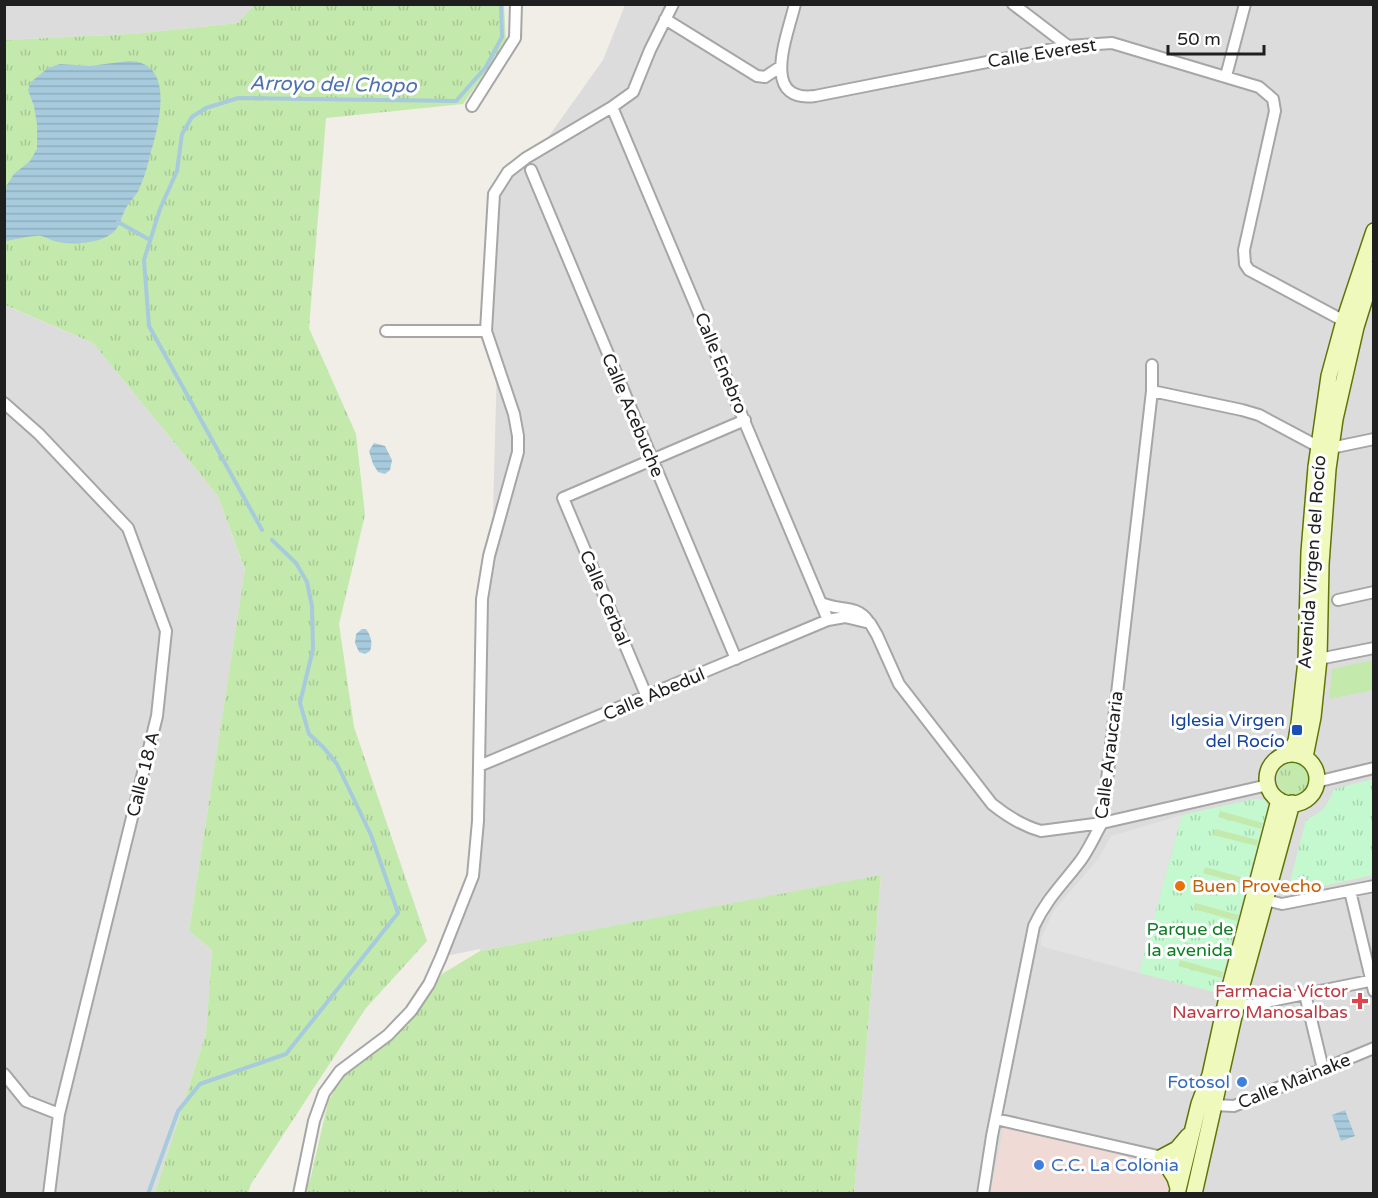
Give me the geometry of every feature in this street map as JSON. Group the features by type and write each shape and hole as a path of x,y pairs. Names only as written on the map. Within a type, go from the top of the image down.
{"street":[{"path":"472,106 515,38 516,4"},
{"path":"299,1194 314,1121 324,1093 340,1071 388,1035 411,1011 429,984 473,876 479,766 482,599 489,556 518,452 514,414 486,331 494,194 508,172 526,158 633,92 650,50 673,4"},
{"path":"665,19 757,76 765,77 780,67 795,4"},
{"path":"1013,4 1068,46"},
{"path":"1226,76 1245,4"},
{"name":"Calle Everest","path":"780,67 787,90 798,96 807,97 1068,46 1112,43 1259,87 1269,95 1274,103 1275,111 1244,250 1245,264 1249,270 1344,321"},
{"name":"Calle Enebro","path":"612,107 828,620"},
{"name":"Calle Acebuche","path":"531,170 736,659"},
{"name":"Avenida Virgen del Rocío","path":"1305,758 1319,659 1329,376 1344,321 1374,231"},
{"name":"Avenida Virgen del Rocío","path":"1289,754 1296,741 1299,723 1306,661 1310,552 1325,447 1356,327 1374,269"},
{"path":"386,332 486,331"},
{"name":"Calle Araucaria","path":"983,1194 1034,926 1043,907 1082,859 1102,823 1152,391 1152,366"},
{"path":"1152,391 1258,415 1325,447 1374,439"},
{"name":"Calle 18 A","path":"4,403 39,434 128,528 166,631 157,716 59,1114 49,1194"},
{"path":"653,461 745,420"},
{"name":"Calle Cerbal","path":"646,697 563,498 653,461"},
{"path":"1338,600 1374,592"},
{"path":"820,602 830,607 848,608 860,612 870,623 899,684 992,804 1012,818 1041,831 1102,823 1268,785"},
{"path":"828,620 844,617 870,623"},
{"name":"Calle Abedul","path":"479,766 828,620"},
{"path":"1319,659 1374,648"},
{"path":"1289,754 1305,758 1314,768 1316,782 1310,795 1302,801 1286,802 1272,793 1268,785 1268,773 1273,762 1289,754"},
{"path":"1316,782 1374,768"},
{"path":"1194,1194 1237,1003 1265,900 1286,802"},
{"path":"1180,1192 1184,1162 1210,1075 1226,1002 1286,802"},
{"path":"1265,900 1282,904 1374,886"},
{"path":"1237,1003 1251,1005 1373,984 1350,891"},
{"path":"1305,994 1323,1069"},
{"name":"Calle Mainake","path":"1214,1105 1234,1106 1374,1048"},
{"path":"4,1074 26,1101 59,1114"},
{"path":"996,1119 1184,1162 1191,1160 1195,1155 1206,1116 1214,1105"},
{"path":"1162,1157 1185,1143 1192,1129"},
{"path":"1162,1157 1175,1178 1180,1192"}],"shaded area":[{"path":"4,5 254,5 238,23 133,34 5,40"},
{"path":"625,5 1373,5 1373,1193 854,1193 881,876 441,957 473,876 482,599 492,549 497,364 486,331 494,194 508,172 539,150 603,60"},
{"path":"4,305 93,343 218,496 245,571 189,931 212,950 206,1033 155,1193 5,1193"},
{"path":"1182,815 1139,973 1041,946 1041,938 1054,910 1098,859 1111,836"},
{"path":"1004,1127 1177,1168 1171,1193 990,1194"}],"green space":[{"path":"254,5 504,5 506,43 463,104 326,118 309,328 356,434 365,515 339,624 354,727 427,941 366,1008 251,1184 248,1193 155,1193 206,1033 212,950 189,931 245,570 218,496 93,343 5,305 5,40 133,34 238,23"},
{"path":"1373,660 1373,690 1329,699 1332,669"},
{"path":"1293,763 1304,768 1309,779 1304,790 1293,795 1282,790 1277,779 1282,768"},
{"path":"1373,779 1373,875 1287,894 1306,820 1324,808 1334,789"},
{"name":"Parque de la avenida","path":"1255,799 1264,800 1268,806 1218,993 1139,973 1182,815"},
{"path":"1220,811 1263,823 1261,829 1218,817"},
{"path":"1215,829 1258,840 1257,846 1213,835"},
{"path":"1205,867 1248,879 1246,885 1203,873"},
{"path":"881,875 854,1193 304,1194 311,1176 328,1102 342,1076 408,1025 442,974 480,951"},
{"path":"1195,903 1239,915 1237,921 1194,909"},
{"path":"1185,942 1228,953 1227,959 1183,947"},
{"path":"1180,960 1223,972 1222,978 1178,966"}],"water":[{"path":"128,61 143,64 153,71 158,82 160,111 143,179 118,227 108,236 89,242 60,242 39,236 5,241 7,185 14,174 30,161 37,149 37,124 28,90 31,82 48,68 60,64 90,66"},
{"path":"374,443 385,446 392,460 390,470 385,474 378,472 373,464 369,451"},
{"path":"366,629 371,642 370,651 365,654 359,652 355,643 356,634"},
{"path":"1345,1110 1355,1136 1341,1141 1332,1115"}],"waterway":[{"name":"Arroyo del Chopo","path":"262,530 149,326 144,260 160,209 177,171 182,134 192,117 206,108 238,98 456,101 486,67 502,37 501,4"},
{"path":"118,222 150,240"},
{"name":"Arroyo del Chopo","path":"148,1194 178,1111 200,1084 286,1054 398,913 371,835 337,764 309,734 300,703 313,649 312,606 307,582 296,563 272,540"}],"place":[{"name":"Iglesia Virgen del Rocío","path":"1297,730"},
{"name":"Buen Provecho","path":"1180,886"},
{"name":"Farmacia Víctor Navarro Manosalbas","path":"1360,1001"},
{"name":"Fotosol","path":"1242,1082"},
{"name":"C.C. La Colonia","path":"1039,1165"}]}
